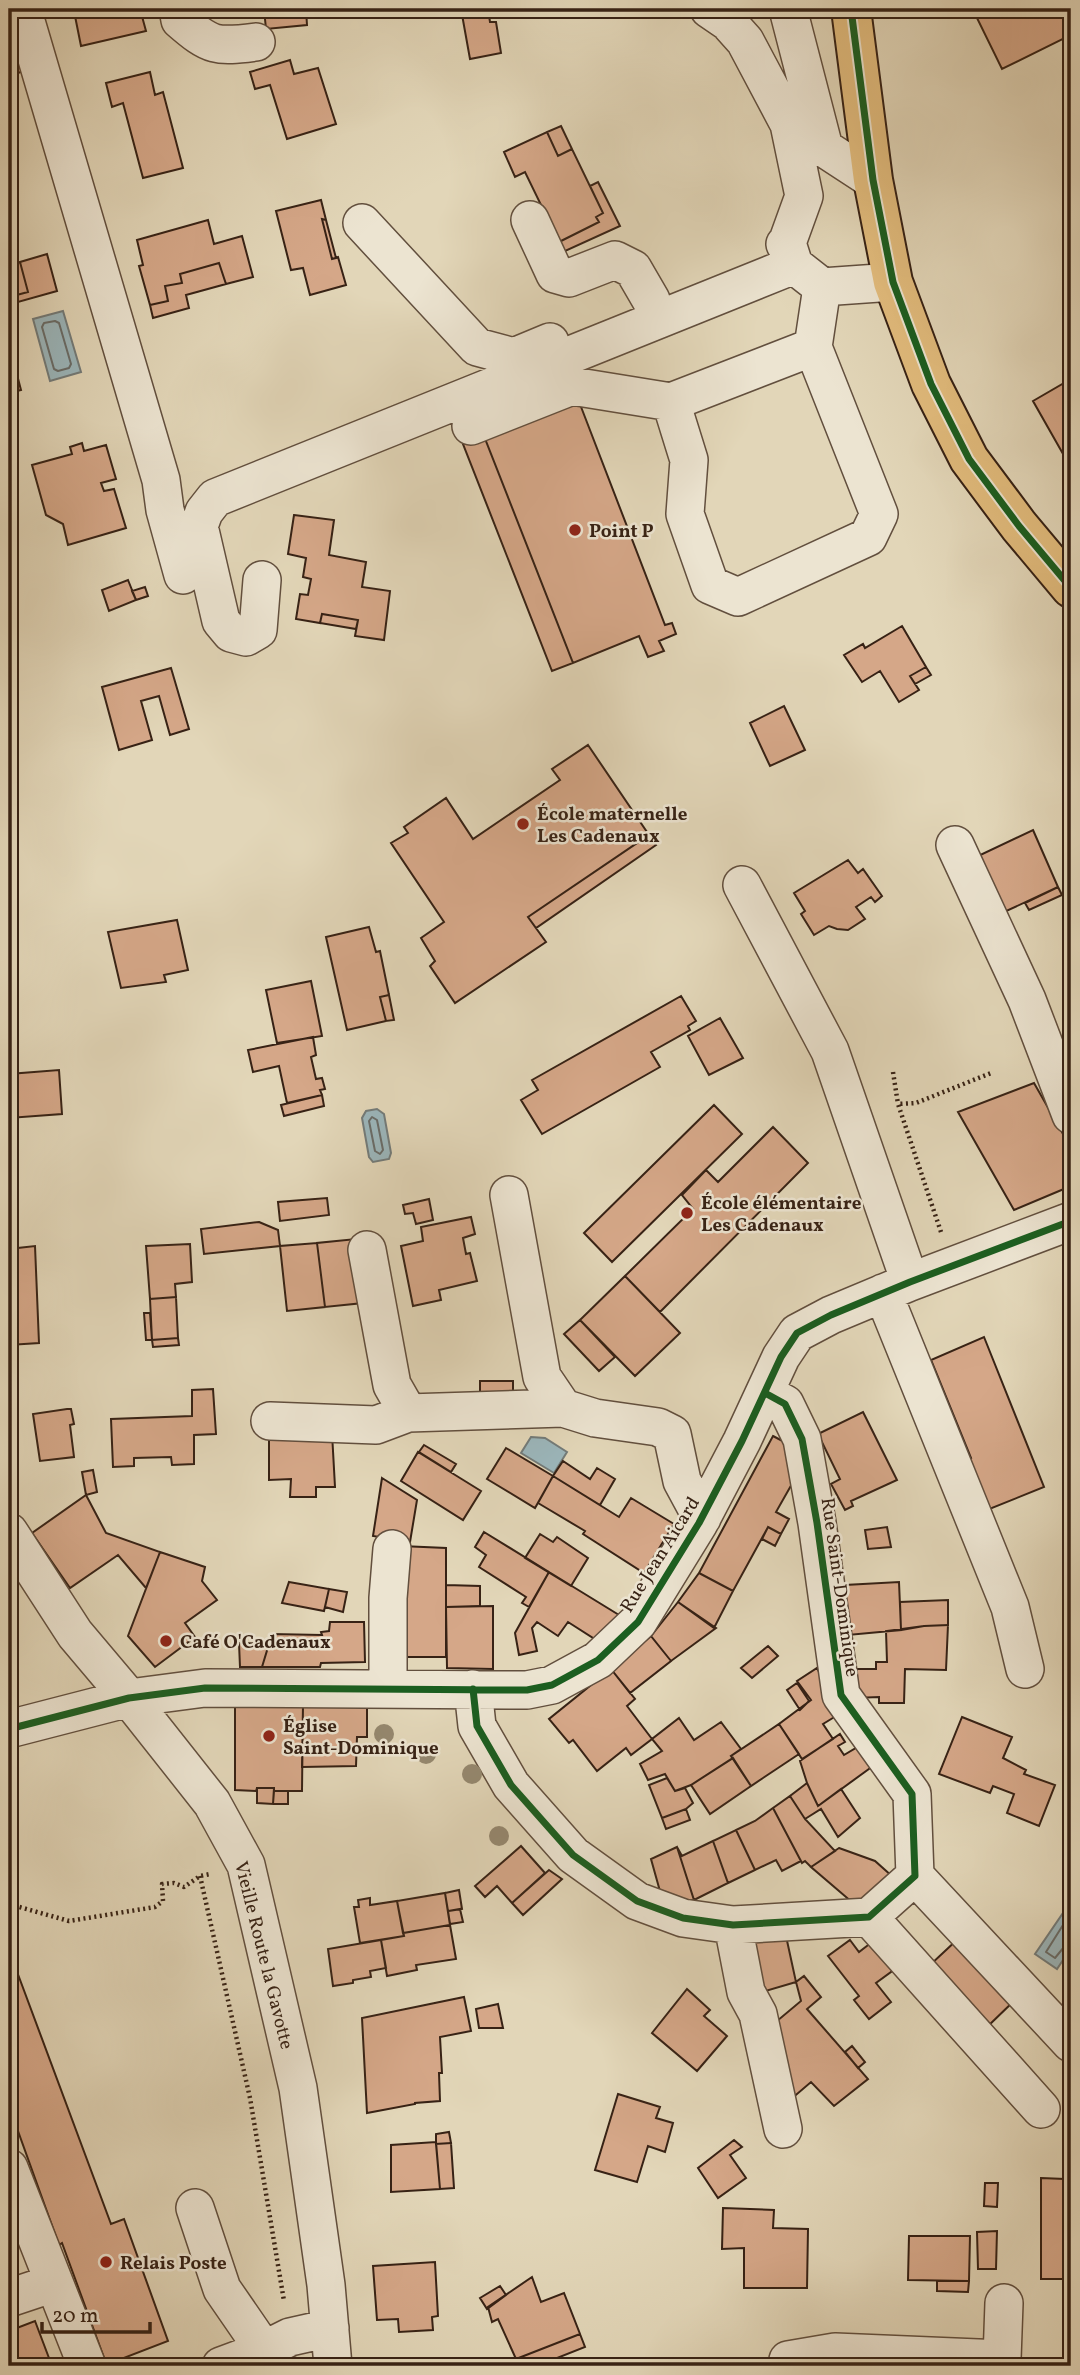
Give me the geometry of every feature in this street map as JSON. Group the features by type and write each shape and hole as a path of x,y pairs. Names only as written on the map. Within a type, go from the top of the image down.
{"main road":[{"path":"851,9 873,180 893,282 931,384 969,459 1019,526 1071,588"}],"street":[{"path":"19,9 35,52 161,480 165,510 183,575"},
{"path":"178,9 180,20 202,40 225,46 256,42"},
{"path":"709,9 728,22 745,41 789,124 804,196 791,254"},
{"path":"788,9 824,148 873,180"},
{"path":"530,220 555,274 569,278 615,260 633,269 651,300"},
{"path":"362,223 477,347 514,357 651,300 791,254"},
{"path":"791,254 822,287"},
{"path":"262,580 258,630 246,637 231,633 221,621 199,526 204,512 215,498 791,254"},
{"path":"822,287 893,282"},
{"path":"671,402 689,460 685,514 710,586 738,597 868,537 879,514 813,347 822,287"},
{"path":"471,426 572,386 671,402 813,347"},
{"path":"956,845 1027,1000 1071,1115"},
{"path":"742,886 830,1051 886,1292 909,1425"},
{"path":"1031,950 1035,970 1071,1042"},
{"path":"509,1195 542,1377 563,1408"},
{"name":"Rue Jean Aicard","path":"9,1729 130,1698 227,1687 527,1690 552,1685 598,1660 638,1622 702,1518 781,1357 797,1333 831,1315 886,1292 1071,1221"},
{"path":"366,1250 392,1385 408,1413"},
{"path":"886,1292 1010,1607 1025,1668"},
{"name":"Rue Saint-Dominique","path":"765,1393 785,1404 802,1439 817,1523 841,1695 912,1794 915,1876"},
{"path":"270,1421 376,1425 408,1413 563,1408 595,1418 658,1427 672,1434 682,1480 702,1518"},
{"name":"Vieille Route la Gavotte","path":"9,1532 69,1627 130,1698 212,1803 246,1866 298,2088 326,2285 333,2366"},
{"path":"388,1688 388,1598 392,1549"},
{"path":"472,1689 477,1726 512,1785 573,1855 637,1901 683,1918 733,1925 869,1917 915,1876 1071,2043"},
{"path":"869,1917 1041,2109"},
{"path":"733,1925 746,1992 758,2014 783,2129"},
{"path":"9,2168 87,2366"},
{"path":"195,2208 222,2289 277,2344"},
{"path":"9,2298 54,2283"},
{"path":"788,2360 835,2352 1002,2362 1004,2303"},
{"path":"221,2366 277,2344 330,2328"}],"path":[{"path":"893,1072 898,1104 942,1233"},
{"path":"898,1104 916,1103 991,1073"},
{"path":"200,1876 250,2098 277,2344"},
{"path":"9,1904 69,1921 155,1907 163,1901 162,1884 184,1887"}],"water":[{"path":"63,311 81,372 50,381 33,319"},
{"path":"377,1109 384,1114 391,1153 389,1159 373,1162 369,1157 362,1118 366,1111"},
{"path":"531,1437 545,1438 567,1452 554,1473 521,1453"},
{"path":"1063,1913 1071,1919 1071,1948 1057,1969 1035,1954"}],"building":[{"path":"140,9 146,31 81,46 74,11"},
{"path":"264,9 306,9 307,25 266,29"},
{"path":"461,9 488,9 490,22 496,22 501,53 470,59"},
{"path":"989,9 1071,9 1071,35 1002,69 976,16"},
{"path":"13,47 23,71 9,77 9,48"},
{"path":"290,60 294,74 318,68 336,124 287,139 270,85 255,89 250,72"},
{"path":"150,72 155,95 163,92 183,168 143,178 123,103 112,107 106,83"},
{"path":"561,126 572,149 558,156 547,132"},
{"path":"547,132 558,156 572,149 603,213 596,217 599,222 559,242 525,172 515,177 504,152"},
{"path":"598,182 620,226 563,252 559,242 599,222 596,217 603,213 590,186"},
{"path":"321,200 326,220 322,219 332,259 338,257 346,285 310,295 303,268 291,270 276,211"},
{"path":"322,219 326,220 336,258 332,259"},
{"path":"208,220 214,244 242,236 253,277 226,284 219,263 180,274 182,283 165,286 168,301 150,305 139,266 143,265 137,240"},
{"path":"47,254 57,291 14,303 9,312 9,297 28,292 20,262"},
{"path":"20,262 28,292 9,297 9,265"},
{"path":"219,263 226,284 186,295 189,308 153,318 150,305 168,301 165,286 182,283 180,274"},
{"path":"9,344 21,390 9,393"},
{"path":"1071,379 1071,468 1033,401"},
{"name":"Point P","path":"578,399 665,625 672,623 676,634 659,641 664,651 648,657 639,636 573,663 484,436"},
{"path":"484,436 573,663 552,671 463,444"},
{"path":"82,443 84,451 106,445 116,479 101,483 104,491 114,489 126,528 68,545 63,524 46,515 32,465 72,454 70,447"},
{"path":"294,515 334,520 329,555 366,562 362,587 390,591 384,640 355,636 358,620 322,614 320,623 296,619 300,594 308,595 311,579 303,577 306,558 288,554"},
{"path":"128,580 136,600 109,611 102,590"},
{"path":"145,587 148,596 136,600 132,591"},
{"path":"322,614 358,620 356,629 320,623"},
{"path":"902,626 926,667 910,676 919,690 899,702 880,671 862,682 844,655 863,644 865,648"},
{"path":"926,667 931,675 915,684 910,676"},
{"path":"171,668 189,729 170,735 159,696 141,701 152,740 119,750 102,687"},
{"path":"784,706 805,750 770,766 750,723"},
{"path":"588,745 649,835 528,917 546,942 455,1003 430,966 435,961 421,938 444,922 391,843 408,833 404,827 446,798 473,839 560,780 552,769"},
{"path":"1033,830 1058,887 1002,913 976,857"},
{"path":"649,835 656,845 536,928 528,917"},
{"path":"848,860 858,873 863,869 882,896 875,902 871,897 856,907 865,919 848,930 829,926 814,935 801,914 805,911 794,893"},
{"path":"1058,887 1062,895 1029,910 1025,903"},
{"path":"177,920 188,970 164,975 166,982 121,988 108,932"},
{"path":"369,927 376,952 380,951 389,995 380,997 386,1021 347,1030 326,937"},
{"path":"311,981 322,1036 277,1043 266,990"},
{"path":"389,995 394,1020 386,1021 380,997"},
{"path":"681,996 696,1021 688,1026 690,1030 651,1052 660,1067 542,1134 521,1100 538,1090 532,1080"},
{"path":"720,1018 743,1058 709,1075 688,1036"},
{"path":"313,1037 316,1055 311,1057 316,1079 322,1078 325,1089 320,1090 322,1095 287,1103 279,1066 253,1072 248,1050"},
{"path":"59,1070 62,1114 9,1118 9,1074"},
{"path":"1034,1083 1071,1148 1071,1186 1014,1210 958,1112"},
{"path":"322,1095 324,1106 284,1116 281,1105"},
{"path":"714,1105 742,1134 612,1262 584,1233"},
{"path":"773,1127 808,1163 660,1312 625,1276 693,1209 682,1195 706,1170 718,1182"},
{"path":"327,1198 329,1215 280,1221 278,1202"},
{"path":"429,1199 433,1220 416,1224 413,1213 405,1214 403,1205"},
{"path":"471,1217 475,1234 463,1238 466,1254 470,1253 477,1281 439,1290 441,1300 413,1306 401,1246 423,1241 421,1227"},
{"path":"259,1222 278,1230 280,1246 204,1254 201,1229"},
{"path":"356,1239 363,1303 325,1307 317,1243"},
{"path":"317,1243 325,1307 287,1311 280,1246"},
{"path":"190,1244 192,1282 175,1284 176,1297 150,1299 146,1246"},
{"path":"35,1246 39,1343 9,1345 9,1249"},
{"path":"625,1276 680,1333 635,1376 580,1320"},
{"path":"176,1297 178,1338 152,1340 150,1299"},
{"path":"144,1313 150,1313 152,1340 146,1340"},
{"path":"580,1320 615,1357 599,1371 564,1334"},
{"path":"984,1337 1044,1487 982,1512 961,1462 971,1458 931,1360"},
{"path":"178,1338 179,1345 153,1347 152,1340"},
{"path":"480,1381 513,1381 513,1399 480,1399"},
{"path":"213,1389 216,1434 194,1435 194,1464 172,1465 171,1457 134,1458 134,1466 113,1467 111,1419 192,1416 192,1390"},
{"path":"71,1409 74,1457 40,1461 33,1414"},
{"path":"863,1412 897,1480 851,1501 853,1506 845,1510 831,1484 840,1479 818,1434"},
{"path":"269,1432 332,1433 335,1487 316,1487 316,1497 290,1497 291,1479 269,1480"},
{"path":"773,1436 792,1446 797,1475 776,1512 789,1519 781,1534 768,1527 733,1591 699,1573"},
{"path":"424,1445 456,1464 451,1472 419,1452"},
{"path":"506,1448 553,1476 535,1508 487,1479"},
{"path":"418,1452 481,1491 463,1520 401,1481"},
{"path":"563,1461 590,1479 597,1468 615,1479 600,1505 553,1476"},
{"path":"93,1470 97,1492 86,1495 82,1472"},
{"path":"553,1476 619,1517 631,1498 674,1524 644,1573 583,1534 585,1531 538,1503"},
{"path":"382,1478 417,1500 410,1542 373,1536"},
{"path":"86,1495 106,1533 160,1552 146,1588 118,1555 70,1588 32,1533"},
{"path":"768,1527 781,1534 775,1546 762,1539"},
{"path":"887,1527 891,1547 868,1549 865,1530"},
{"path":"484,1532 549,1572 529,1607 522,1603 526,1597 479,1567 486,1555 475,1547"},
{"path":"540,1534 553,1542 557,1537 588,1558 571,1586 525,1558"},
{"path":"401,1546 446,1548 446,1657 402,1657"},
{"path":"160,1552 205,1567 202,1581 217,1600 185,1623 195,1637 155,1667 128,1636"},
{"path":"549,1572 619,1615 601,1643 568,1622 558,1636 537,1622 532,1628 537,1651 519,1655 515,1633"},
{"path":"699,1573 733,1591 714,1628 678,1602"},
{"path":"289,1582 329,1589 324,1611 282,1603"},
{"path":"899,1582 901,1630 848,1635 843,1609 845,1585"},
{"path":"446,1585 480,1586 480,1606 446,1607"},
{"path":"329,1589 347,1592 343,1612 325,1607"},
{"path":"948,1600 948,1625 901,1630 900,1602"},
{"path":"678,1602 716,1628 671,1661 651,1636"},
{"path":"493,1606 493,1669 447,1668 446,1607"},
{"path":"330,1622 364,1622 365,1662 321,1663 320,1667 262,1667 272,1634 322,1635 321,1632 329,1631"},
{"path":"948,1625 946,1670 905,1669 904,1703 879,1703 879,1697 854,1698 854,1669 876,1669 876,1662 887,1662 886,1631"},
{"path":"651,1636 671,1661 630,1693 611,1669"},
{"path":"239,1643 269,1644 262,1667 240,1667"},
{"path":"768,1646 778,1656 752,1678 741,1668"},
{"path":"817,1668 841,1713 823,1724 833,1739 802,1759 779,1724 811,1700 797,1681"},
{"path":"611,1669 635,1699 627,1706 652,1739 631,1755 626,1748 597,1771 573,1740 569,1743 549,1719"},
{"path":"797,1683 809,1701 800,1710 787,1690"},
{"name":"Église Saint-Dominique","path":"235,1705 303,1705 302,1791 274,1791 274,1788 235,1790"},
{"path":"303,1705 367,1706 367,1737 357,1737 356,1766 302,1767"},
{"path":"962,1717 1012,1737 1003,1758 1026,1770 1024,1774 1055,1785 1039,1826 1007,1813 1014,1794 993,1786 990,1793 939,1774"},
{"path":"679,1718 694,1740 721,1722 741,1749 731,1756 733,1758 691,1785 675,1791 665,1774 648,1780 640,1764 662,1751 652,1739"},
{"path":"779,1724 799,1754 751,1786 731,1756"},
{"path":"840,1734 845,1742 838,1746 844,1755 861,1745 873,1766 818,1806 800,1761"},
{"path":"733,1758 751,1786 710,1814 691,1785"},
{"path":"667,1778 675,1791 685,1788 693,1803 686,1809 662,1818 649,1785"},
{"path":"807,1783 818,1806 841,1789 860,1818 838,1837 821,1809 805,1819 790,1796"},
{"path":"257,1788 274,1788 273,1804 257,1803"},
{"path":"274,1791 288,1791 288,1804 273,1804"},
{"path":"790,1796 805,1819 835,1851 811,1867 805,1861 802,1863 773,1808"},
{"path":"773,1808 801,1861 782,1871 776,1860 755,1870 736,1830"},
{"path":"686,1809 690,1820 666,1829 662,1818"},
{"path":"736,1830 755,1870 728,1883 713,1841"},
{"path":"713,1841 728,1883 694,1900 677,1847 682,1856"},
{"path":"521,1846 545,1873 512,1903 497,1886 485,1897 475,1886"},
{"path":"677,1847 694,1900 663,1902 651,1859"},
{"path":"839,1848 875,1861 893,1877 860,1909 811,1867"},
{"path":"549,1870 562,1879 523,1915 512,1903"},
{"path":"459,1890 462,1909 448,1911 445,1893"},
{"path":"445,1893 450,1925 403,1933 397,1901"},
{"path":"370,1898 370,1905 397,1901 404,1936 360,1943 354,1907 359,1907 358,1900"},
{"path":"460,1909 463,1922 450,1924 448,1911"},
{"path":"450,1925 456,1959 416,1965 417,1970 387,1976 381,1940 404,1936 403,1933"},
{"path":"786,1936 796,1982 762,1992 751,1943"},
{"path":"959,1938 1017,1998 986,2028 930,1965"},
{"path":"381,1940 386,1968 370,1971 371,1977 333,1986 328,1949"},
{"path":"850,1940 859,1952 872,1942 895,1969 876,1983 891,2002 869,2019 854,2000 859,1996 828,1956"},
{"path":"16,1969 111,2224 124,2219 168,2341 121,2359 124,2366 107,2366 62,2243 59,2245 9,2106 9,1972"},
{"path":"804,1976 821,1997 807,2009 868,2079 834,2106 811,2082 790,2100 771,2026 801,2001 796,1982"},
{"path":"687,1989 710,2010 704,2016 727,2036 697,2071 652,2033"},
{"path":"464,1997 471,2031 440,2037 440,2101 367,2113 362,2018"},
{"path":"498,2004 503,2028 479,2028 476,2009"},
{"path":"852,2046 865,2062 858,2068 845,2052"},
{"path":"618,2094 660,2107 656,2118 673,2123 665,2152 648,2146 637,2182 595,2170"},
{"path":"449,2132 451,2143 436,2144 436,2134"},
{"path":"734,2140 742,2147 730,2155 746,2178 718,2198 698,2168"},
{"path":"436,2142 440,2189 391,2192 391,2145"},
{"path":"451,2143 454,2188 440,2189 436,2144"},
{"path":"1041,2178 1065,2179 1071,2186 1071,2270 1064,2270 1065,2279 1041,2279"},
{"path":"985,2183 998,2183 997,2207 984,2206"},
{"path":"723,2208 774,2210 773,2228 808,2229 807,2288 744,2288 744,2248 722,2249"},
{"path":"997,2231 996,2269 978,2269 977,2232"},
{"path":"909,2236 970,2236 969,2281 908,2280"},
{"path":"435,2262 438,2316 432,2317 433,2330 399,2332 398,2319 377,2320 373,2266"},
{"path":"532,2277 541,2302 564,2293 580,2334 516,2359 498,2319 492,2322 488,2307"},
{"path":"937,2281 969,2281 968,2292 937,2291"},
{"path":"500,2286 506,2295 487,2309 480,2298"},
{"path":"35,2321 52,2366 9,2366 9,2331"},
{"path":"580,2334 585,2347 537,2366 519,2366 516,2359"},
{"path":"723,2359 768,2359 768,2366 723,2366"}],"cycle path":[{"path":"851,9 873,180 893,282 931,384 969,459 1019,526 1071,588"},
{"path":"9,1729 129,1698 205,1688 527,1690 552,1685 598,1660 638,1622 699,1523 742,1441 781,1357 797,1333 831,1315 910,1282 1071,1221"},
{"path":"473,1689 477,1726 511,1785 573,1855 637,1901 683,1918 733,1925 869,1917 915,1876 912,1794 841,1695 817,1523 802,1439 785,1404 765,1393"}],"place":[{"name":"Point P","path":"575,530"},
{"name":"École maternelle Les Cadenaux","path":"523,824"},
{"name":"École élémentaire Les Cadenaux","path":"687,1213"},
{"name":"Café O'Cadenaux","path":"166,1641"},
{"name":"Église Saint-Dominique","path":"269,1736"},
{"name":"Relais Poste","path":"106,2262"}]}
